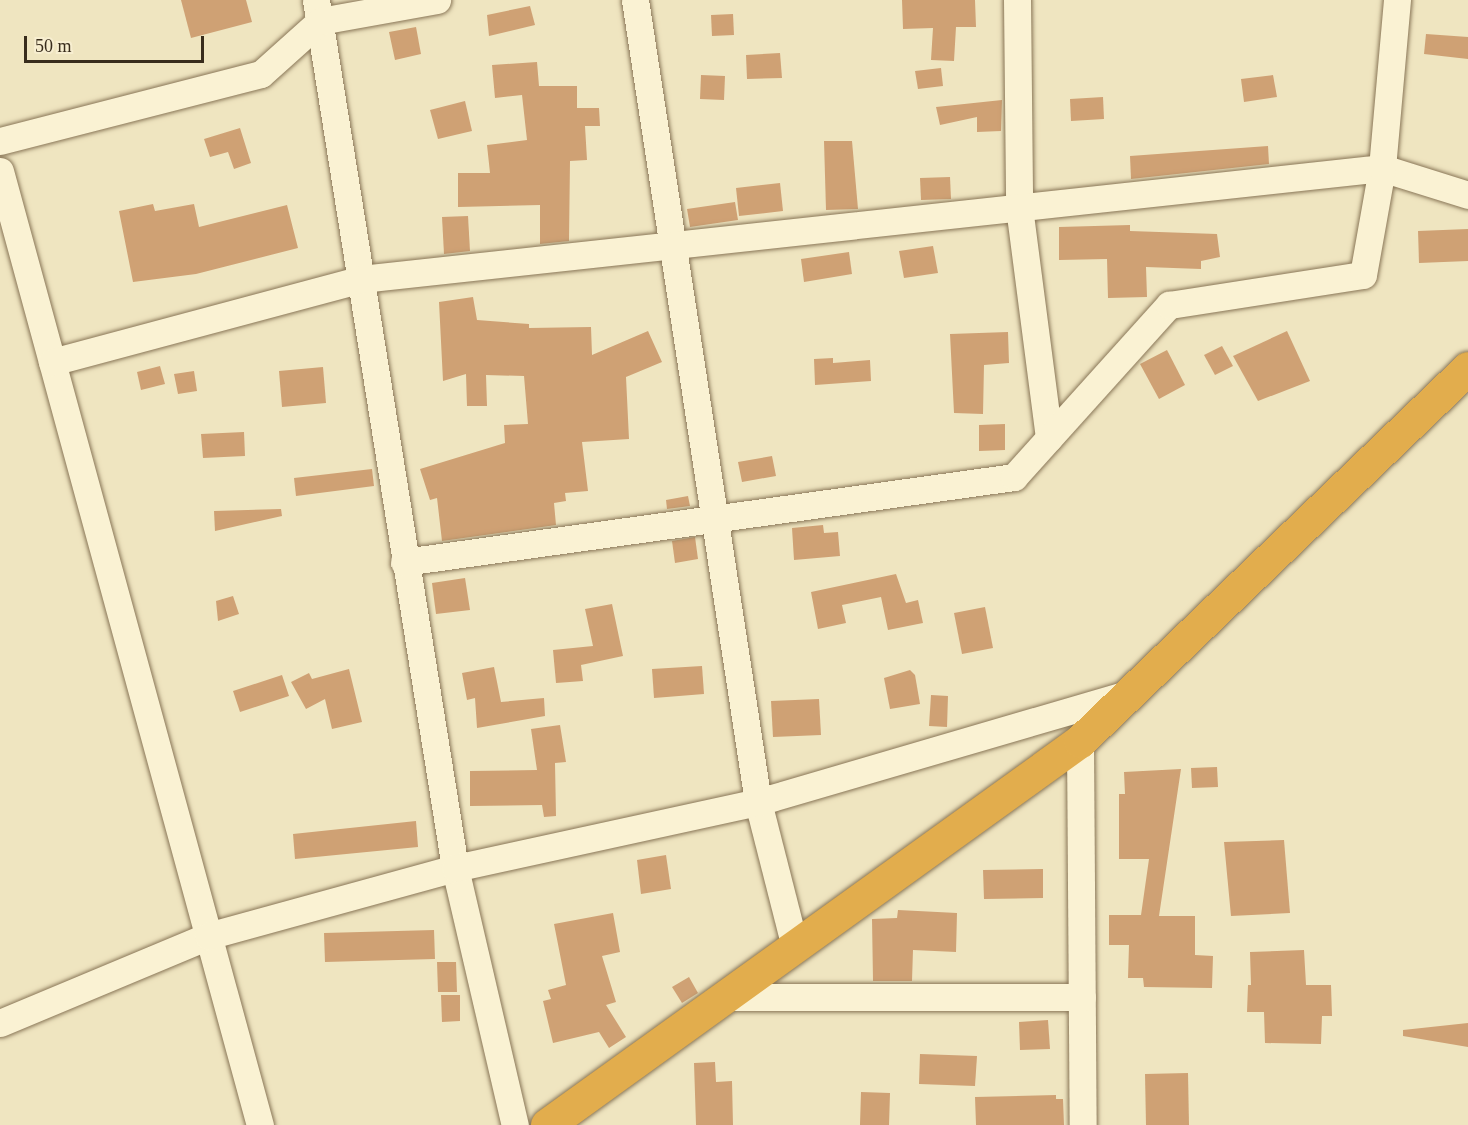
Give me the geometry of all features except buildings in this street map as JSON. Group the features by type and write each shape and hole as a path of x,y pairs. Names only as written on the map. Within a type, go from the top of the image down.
{"highway":[{"path":"547,1125 722,996 764,972 795,947 1080,741 1468,368"}],"street":[{"path":"0,141 261,74 318,11 437,0"},
{"path":"635,0 712,519 759,802 795,947"},
{"path":"1017,0 1019,207 1049,438"},
{"path":"404,562 1014,477 1169,306 1363,275 1382,168 1397,0"},
{"path":"318,11 404,562 455,868 515,1125"},
{"path":"52,362 361,279 1382,168 1468,195"},
{"path":"0,171 260,1125"},
{"path":"0,1023 208,936 455,868 759,802 1128,694"},
{"path":"1080,741 1083,1125"},
{"path":"722,996 1082,997"}]}
